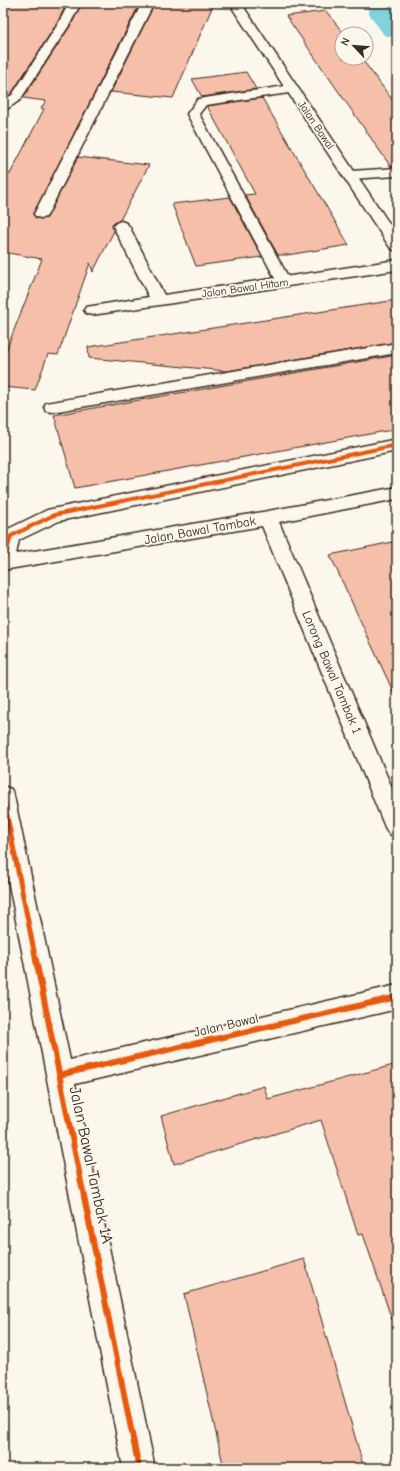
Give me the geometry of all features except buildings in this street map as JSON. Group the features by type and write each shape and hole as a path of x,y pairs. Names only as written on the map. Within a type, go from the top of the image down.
{"street":[{"path":"41,214 148,3"},
{"name":"Jalan Bawal","path":"241,3 239,9 397,246"},
{"path":"121,226 160,300"},
{"name":"Jalan Bawal Hitam","path":"92,310 397,265"},
{"path":"3,563 11,536 54,515 397,445"},
{"name":"Jalan Bawal Tambak","path":"3,563 268,518 397,493"},
{"name":"Lorong Bawal Tambak 1","path":"268,518 397,827"},
{"name":"Jalan Bawal Tambak 1A","path":"3,796 139,1468"},
{"name":"Jalan Bawal","path":"59,1075 397,997"}],"lane":[{"path":"3,106 16,97 64,24 75,3"},
{"path":"284,282 193,114 202,102 292,89"},
{"path":"351,175 397,172"},
{"path":"52,407 397,348"}],"waterway":[{"path":"385,3 387,14 397,27"}],"cycle path":[{"path":"3,563 11,536 54,515 397,445"},
{"path":"3,796 139,1468"},
{"path":"59,1075 397,997"}]}
